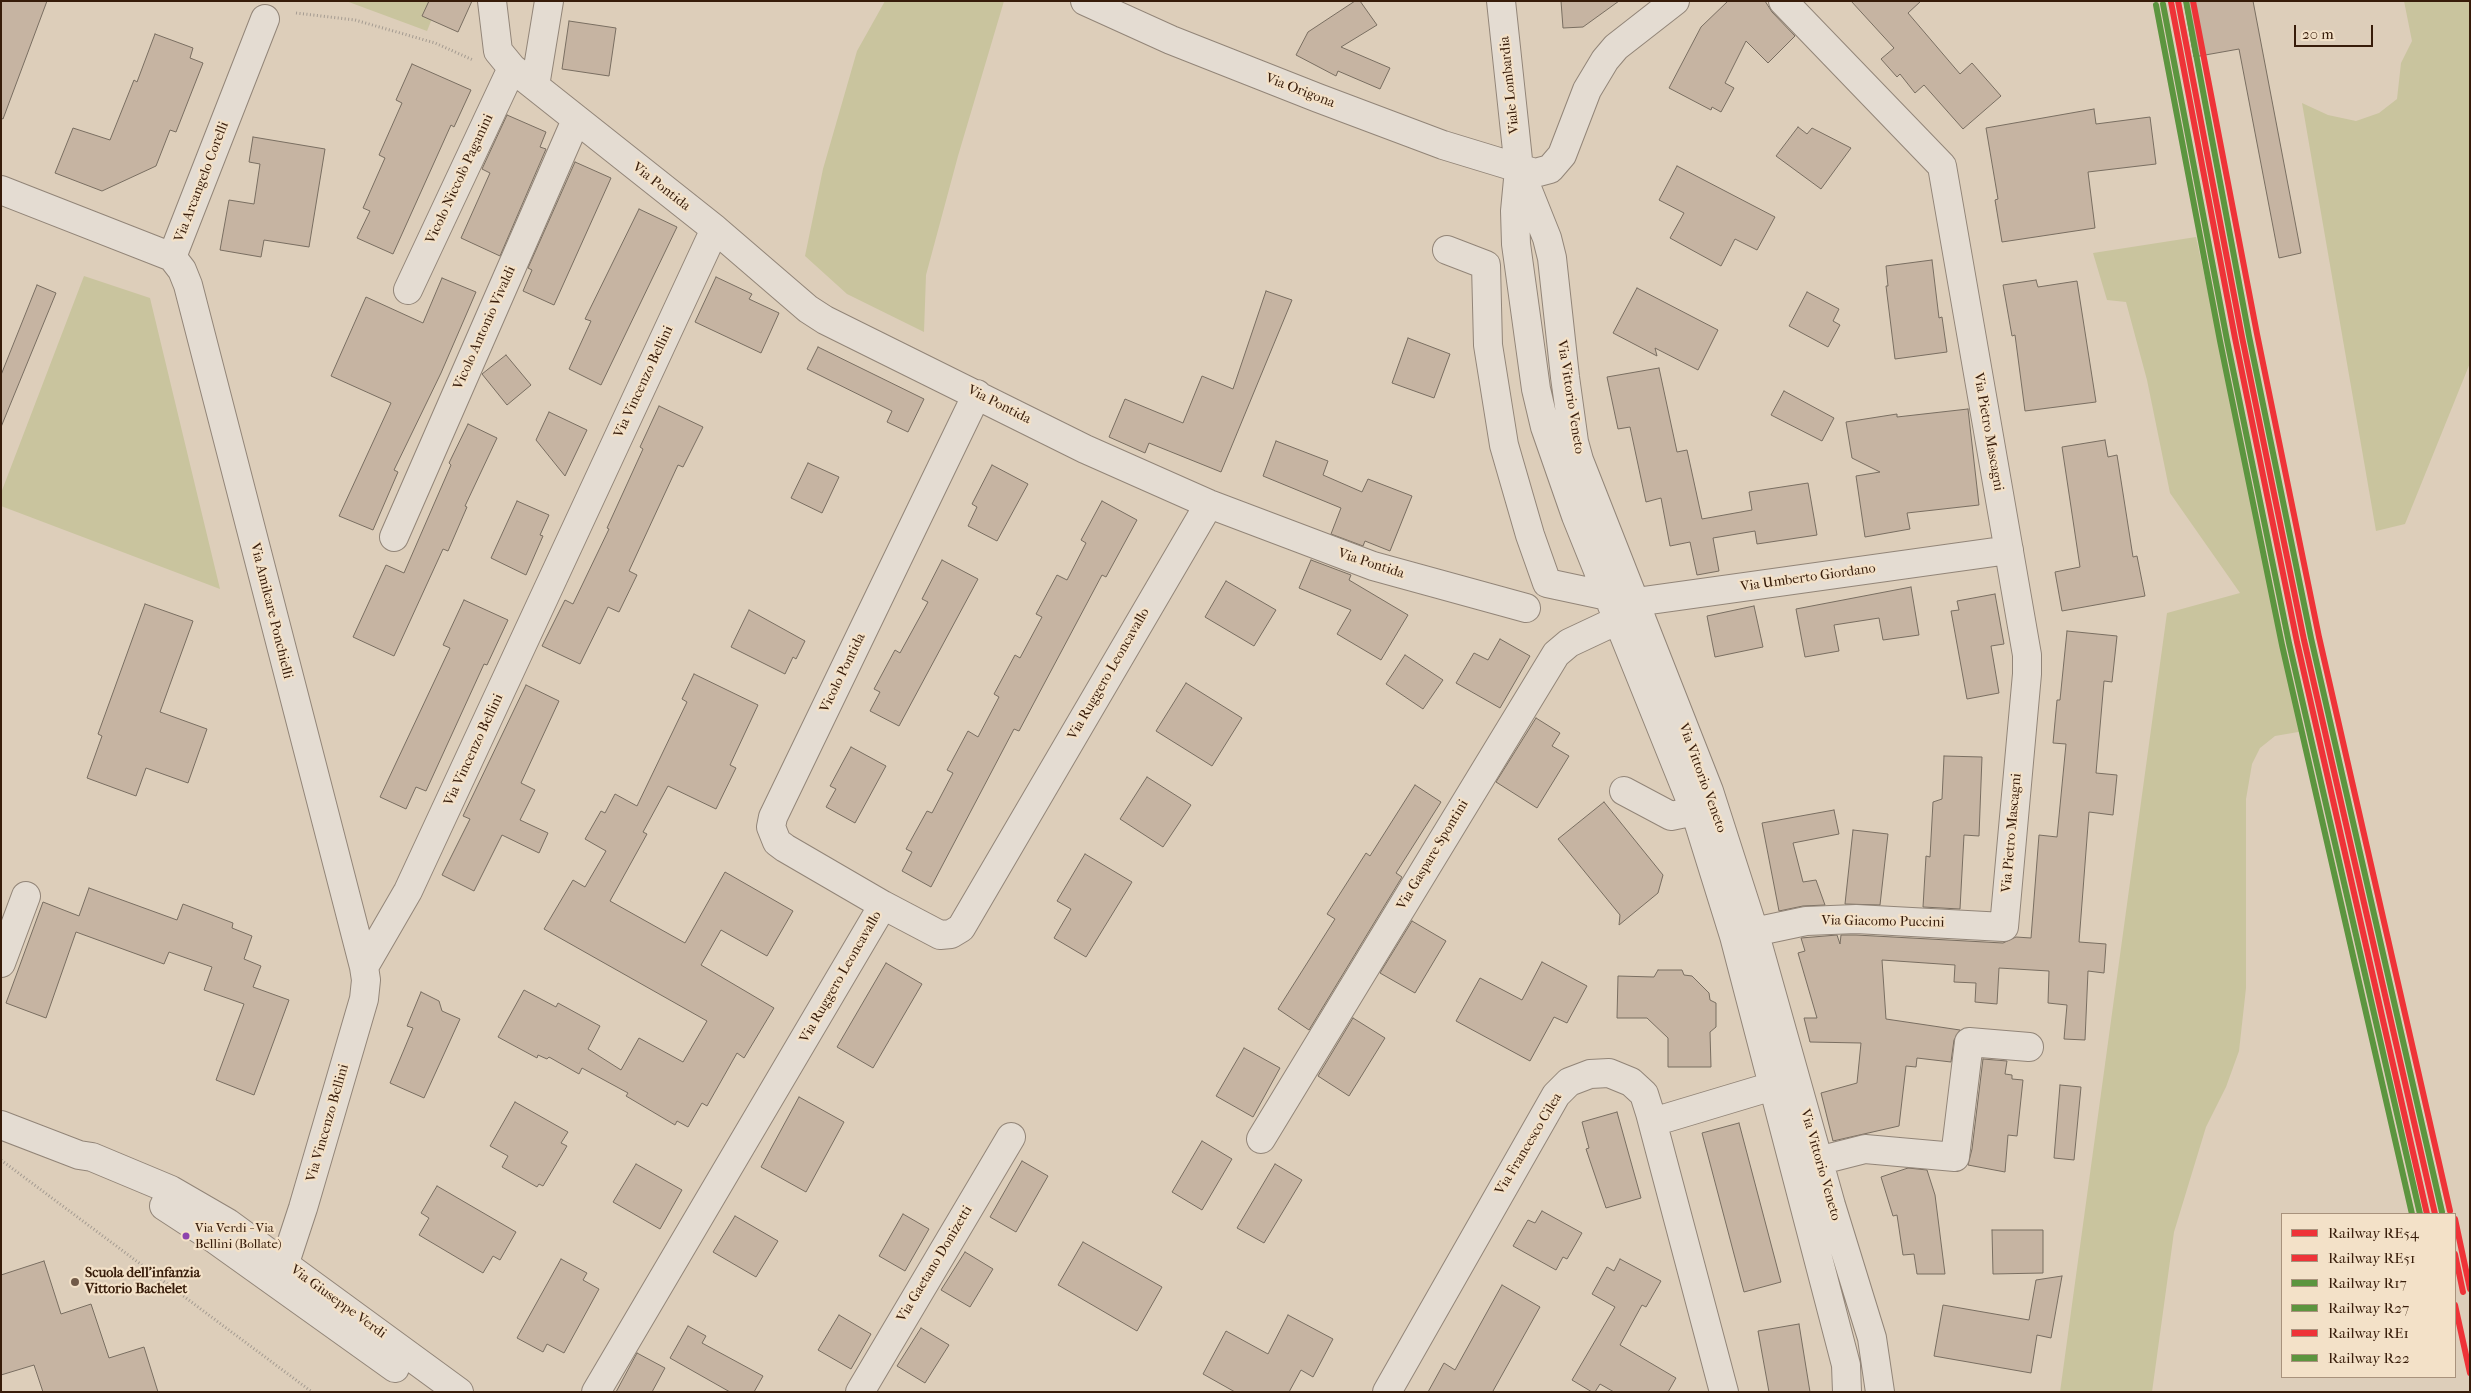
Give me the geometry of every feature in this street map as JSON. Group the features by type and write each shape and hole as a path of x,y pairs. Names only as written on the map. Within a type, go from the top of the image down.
{"street":[{"name":"Via Pontida","path":"492,1 498,51 510,72 534,86 715,229 808,309 825,320 1085,449 1208,504 1374,566 1526,608"},
{"path":"534,86 549,1"},
{"name":"Via Origona","path":"1085,1 1162,36 1318,98 1443,145 1519,169"},
{"name":"Viale Lombardia","path":"1500,1 1519,169"},
{"path":"1519,169 1535,173 1550,169 1562,155 1587,90 1604,60 1616,48 1675,1"},
{"name":"Via Pietro Mascagni","path":"1783,1 1942,166 2028,655 2004,927"},
{"name":"Via Arcangelo Corelli","path":"1,190 172,257 265,19"},
{"name":"Vicolo Niccolò Paganini","path":"408,290 510,72"},
{"name":"Vicolo Antonio Vivaldi","path":"394,537 576,120"},
{"name":"Via Vittorio Veneto","path":"1519,169 1515,211 1516,244 1536,388 1550,446 1576,516 1709,791 1744,934 1806,1164 1846,1366 1847,1392"},
{"name":"Via Vincenzo Bellini","path":"281,1273 364,999 366,980 364,967 408,891 715,229"},
{"path":"1447,250 1486,266 1488,345 1504,445 1530,535 1547,583 1621,606"},
{"name":"Via Amilcare Ponchielli","path":"172,257 182,270 188,285 364,967"},
{"name":"Vicolo Pontida","path":"883,905 785,848 777,842 771,827 773,817 977,394"},
{"name":"Via Ruggero Leoncavallo","path":"596,1392 883,905 940,934 951,934 960,928 1208,504"},
{"name":"Via Umberto Giordano","path":"1621,606 2009,550"},
{"name":"Via Vittorio Veneto","path":"1621,606 1694,810 1744,934 1773,1086 1806,1164 1872,1338 1880,1392"},
{"name":"Via Gaspare Spontini","path":"1261,1139 1556,654 1621,606"},
{"path":"1624,791 1671,816 1694,810"},
{"path":"1,963 26,896"},
{"name":"Via Giacomo Puccini","path":"1744,934 1806,921 1856,919 2004,927"},
{"path":"1806,1164 1865,1149 1955,1157 1969,1042 2029,1046"},
{"name":"Via Francesco Cilea","path":"1387,1392 1556,1095 1569,1082 1590,1074 1609,1073 1631,1082 1644,1094 1724,1392"},
{"path":"1653,1122 1773,1086"},
{"name":"Via Giuseppe Verdi","path":"1,1125 79,1155 88,1164 281,1273 459,1392"},
{"name":"Via Gaetano Donizetti","path":"860,1392 1011,1137"},
{"name":"Via Giuseppe Verdi","path":"281,1273 428,1392"}],"path":[{"path":"296,12 355,20 435,43 510,72"},
{"path":"1,1160 312,1392"}],"shaded area":[{"path":"346,1 439,1 427,31"},
{"path":"885,1 1004,1 958,156 926,275 924,332 847,294 805,256 823,169 857,51"},
{"path":"2404,1 2470,1 2470,363 2405,524 2376,531 2302,103 2328,115 2356,121 2379,113 2397,99 2401,63 2412,41"},
{"path":"2196,237 2304,731 2275,736 2260,748 2252,764 2246,799 2246,988 2239,1051 2226,1087 2206,1127 2174,1232 2152,1392 2060,1392 2167,613 2240,593 2170,493 2147,380 2126,302 2107,300 2093,253"},
{"path":"84,276 150,298 220,589 1,506 1,493"}],"building":[{"path":"1,1 47,1 3,119 1,118"},
{"path":"429,1 472,1 458,32 422,16"},
{"path":"1355,1 1360,1 1377,25 1341,47 1390,68 1380,89 1338,71 1336,76 1296,55 1308,32"},
{"path":"1561,1 1619,1 1583,27 1563,28"},
{"path":"1728,1 1765,1 1772,12 1795,36 1768,63 1746,41 1725,83 1734,88 1721,112 1712,107 1711,110 1669,88 1701,27"},
{"path":"1851,1 1921,1 1908,13 1960,74 1972,63 2001,96 1963,129 1924,85 1915,93 1900,74 1897,77 1881,59 1894,48"},
{"path":"2184,1 2253,1 2301,253 2279,258 2239,49 2194,57"},
{"path":"569,21 616,28 609,76 562,69"},
{"path":"155,34 193,48 190,58 203,63 176,132 170,130 156,166 102,191 55,173 73,128 110,140 134,80 137,82"},
{"path":"412,64 471,90 454,127 451,125 393,254 357,238 370,211 363,208 385,158 379,155 402,103 396,100"},
{"path":"2094,109 2096,124 2150,117 2156,164 2088,172 2095,228 2002,242 1995,200 1998,199 1986,128"},
{"path":"507,115 546,132 540,147 546,149 500,256 461,238 490,173 482,169"},
{"path":"1798,127 1807,134 1812,128 1851,148 1821,189 1776,156"},
{"path":"253,137 325,149 309,247 264,240 261,257 220,250 229,200 254,204 260,164 249,162"},
{"path":"575,162 611,178 554,305 523,291 532,270 528,268"},
{"path":"1677,166 1775,217 1757,250 1735,239 1721,266 1670,238 1684,213 1659,200"},
{"path":"639,209 677,227 601,385 569,369 591,321 585,319"},
{"path":"1932,260 1939,318 1942,317 1947,352 1895,359 1886,286 1888,286 1886,266"},
{"path":"716,277 752,294 749,299 779,313 761,353 695,322"},
{"path":"442,278 476,292 441,373 394,470 398,472 373,530 339,516 391,403 331,376 366,297 423,323"},
{"path":"2036,280 2038,287 2077,281 2096,402 2025,411 2015,335 2012,336 2003,285"},
{"path":"37,285 56,293 1,427 1,375"},
{"path":"1637,288 1718,330 1698,370 1655,348 1657,356 1613,333"},
{"path":"1266,291 1292,300 1221,472 1149,443 1145,453 1109,437 1125,399 1183,423 1202,376 1233,389"},
{"path":"1807,292 1839,309 1833,321 1840,325 1828,347 1789,326"},
{"path":"1408,338 1450,354 1434,398 1392,383"},
{"path":"818,347 924,399 908,432 887,422 892,411 807,369"},
{"path":"506,355 531,385 507,405 482,374"},
{"path":"1659,368 1677,452 1687,450 1702,519 1752,510 1749,492 1808,483 1817,535 1757,544 1755,531 1713,538 1719,571 1697,575 1690,542 1670,546 1661,498 1646,502 1630,427 1618,429 1607,377"},
{"path":"1784,391 1834,418 1822,441 1771,415"},
{"path":"659,406 703,427 683,467 678,465 629,571 637,575 619,612 608,607 580,664 542,646 565,600 573,604 609,529 607,528 643,449 640,447"},
{"path":"1968,409 1979,505 1907,513 1910,529 1865,537 1856,476 1880,472 1852,458 1846,422 1897,414 1897,417"},
{"path":"549,412 587,430 565,476 536,440"},
{"path":"468,424 497,438 465,506 467,507 448,551 443,549 394,656 353,637 386,565 404,573 451,465 449,463"},
{"path":"2105,440 2108,457 2117,455 2133,557 2137,556 2145,596 2062,611 2055,572 2080,567 2062,447"},
{"path":"1276,441 1328,461 1323,475 1362,492 1368,479 1412,496 1390,551 1365,541 1363,546 1331,534 1341,508 1263,476"},
{"path":"808,463 839,477 822,513 791,498"},
{"path":"992,465 1028,484 997,541 968,526 977,507 972,504"},
{"path":"517,501 549,515 540,535 543,536 526,575 491,558"},
{"path":"1102,501 1137,520 1106,577 1102,575 1019,731 1014,729 931,887 902,871 912,852 906,849 927,811 932,813 953,773 947,770 968,731 978,737 999,697 994,694 1015,655 1020,658 1042,617 1036,614 1057,575 1067,580 1086,543 1081,540"},
{"path":"942,560 978,579 899,726 870,711 880,692 874,689 895,650 900,653 928,602 922,599"},
{"path":"1311,560 1351,575 1349,580 1408,615 1381,660 1337,634 1351,610 1299,588"},
{"path":"1226,581 1276,610 1254,646 1205,617"},
{"path":"1911,587 1919,635 1883,640 1879,618 1834,625 1839,651 1805,657 1796,609"},
{"path":"1995,594 2004,644 1991,646 1999,693 1967,699 1951,611 1959,610 1957,601"},
{"path":"464,600 508,620 487,665 484,664 426,791 416,787 406,809 380,797 450,648 443,645"},
{"path":"145,604 193,621 160,712 207,729 188,783 146,768 136,796 87,778 102,736 98,734"},
{"path":"1754,606 1763,647 1715,657 1707,616"},
{"path":"749,610 805,641 796,659 793,657 785,674 731,647"},
{"path":"2067,631 2117,636 2112,682 2104,681 2096,773 2117,775 2113,815 2089,812 2079,942 2106,944 2104,973 2088,971 2085,1040 2064,1039 2067,1005 2048,1003 2049,971 1999,968 1997,1004 1975,1002 1976,983 1954,982 1955,965 1882,960 1886,1019 1960,1030 1954,1040 1951,1062 1917,1058 1916,1067 1906,1066 1899,1126 1833,1141 1821,1093 1857,1083 1861,1043 1810,1042 1804,1018 1817,1018 1798,953 1805,951 1801,938 1837,935 1840,944 1841,935 2003,943 2016,937 2031,938 2039,835 2057,837 2066,744 2053,743 2057,700 2060,700"},
{"path":"1500,639 1530,656 1500,708 1456,683 1474,653 1488,660"},
{"path":"1405,655 1443,680 1423,709 1386,684"},
{"path":"694,674 758,705 730,765 736,768 716,809 668,786 643,832 647,834 610,901 685,943 725,872 793,911 767,956 721,930 701,965 774,1008 744,1058 737,1053 707,1106 702,1103 688,1127 677,1121 675,1125 626,1096 628,1093 582,1068 579,1074 549,1057 547,1059 538,1055 537,1058 498,1037 524,990 556,1007 558,1003 600,1026 588,1049 621,1070 639,1038 683,1062 707,1021 544,929 573,880 585,887 606,851 585,839 601,811 605,813 615,794 637,806 687,702 682,699"},
{"path":"1186,683 1242,718 1212,766 1156,731"},
{"path":"526,685 559,701 521,783 535,790 520,820 548,833 539,853 502,835 474,891 442,875 470,819 463,816"},
{"path":"1536,718 1560,733 1552,746 1569,756 1537,808 1496,782"},
{"path":"851,747 886,766 855,823 826,807 836,789 830,786"},
{"path":"1944,756 1982,757 1979,836 1964,835 1960,909 1923,907 1926,856 1930,857 1933,802 1942,799"},
{"path":"1147,777 1191,805 1163,847 1120,819"},
{"path":"1415,785 1441,802 1396,873 1402,877 1309,1030 1278,1009 1335,919 1327,914 1366,853 1370,856"},
{"path":"1604,802 1663,875 1658,893 1619,925 1620,915 1558,839"},
{"path":"1834,810 1839,834 1793,843 1803,882 1816,880 1825,905 1803,906 1779,911 1762,823"},
{"path":"1853,830 1888,834 1880,905 1845,904"},
{"path":"1085,854 1132,882 1086,957 1054,938 1071,909 1057,901"},
{"path":"89,888 177,920 183,904 233,923 232,928 252,936 244,959 261,966 253,987 289,1000 254,1095 216,1080 244,1004 204,990 212,967 169,952 164,964 76,932 46,1018 6,1003 43,902 79,916"},
{"path":"1412,921 1446,941 1415,993 1380,973"},
{"path":"1542,962 1587,986 1567,1023 1554,1017 1530,1061 1456,1021 1480,978 1522,1000"},
{"path":"886,963 922,984 873,1068 837,1047"},
{"path":"1658,970 1682,970 1684,975 1692,976 1709,993 1710,1000 1716,1003 1716,1027 1710,1032 1711,1067 1668,1067 1668,1038 1647,1018 1617,1018 1618,976 1654,977"},
{"path":"421,992 439,1001 442,1011 460,1019 424,1098 390,1083 413,1028 407,1026"},
{"path":"1353,1018 1385,1038 1349,1096 1318,1076"},
{"path":"1244,1048 1280,1068 1253,1117 1216,1096"},
{"path":"1983,1059 2007,1061 2005,1074 2012,1075 2012,1079 2023,1080 2017,1136 2008,1135 2005,1172 1968,1165 1972,1149"},
{"path":"2060,1085 2081,1087 2074,1160 2054,1158"},
{"path":"799,1097 844,1122 806,1192 761,1167"},
{"path":"515,1102 568,1132 561,1143 567,1146 543,1186 539,1184 537,1187 502,1167 508,1156 490,1146"},
{"path":"1617,1112 1641,1198 1606,1208 1586,1149 1589,1148 1582,1122"},
{"path":"1739,1123 1781,1282 1744,1292 1702,1133"},
{"path":"1202,1141 1232,1159 1202,1210 1172,1192"},
{"path":"1022,1161 1048,1176 1016,1232 990,1217"},
{"path":"636,1164 682,1190 660,1229 613,1202"},
{"path":"1275,1164 1302,1180 1264,1243 1237,1228"},
{"path":"1908,1168 1927,1170 1935,1195 1945,1274 1917,1274 1914,1254 1903,1255 1897,1215 1893,1216 1881,1177"},
{"path":"437,1186 516,1232 500,1260 493,1256 483,1273 419,1235 429,1218 421,1213"},
{"path":"1542,1211 1582,1233 1567,1259 1563,1257 1556,1270 1513,1246 1528,1220 1535,1223"},
{"path":"903,1214 929,1229 905,1271 879,1256"},
{"path":"735,1216 778,1241 756,1277 713,1252"},
{"path":"1992,1230 2043,1230 2043,1273 1993,1274"},
{"path":"1083,1242 1162,1287 1137,1331 1058,1285"},
{"path":"965,1252 993,1269 970,1307 941,1290"},
{"path":"561,1259 587,1273 583,1280 599,1289 564,1353 547,1344 543,1352 517,1338"},
{"path":"1620,1259 1661,1281 1646,1307 1642,1305 1620,1345 1676,1378 1668,1392 1614,1392 1600,1384 1595,1392 1592,1392 1572,1380 1615,1307 1592,1294 1607,1267 1614,1271"},
{"path":"44,1261 61,1314 91,1304 109,1358 144,1347 158,1392 43,1392 34,1365 1,1375 1,1275"},
{"path":"2062,1276 2051,1338 2037,1335 2031,1373 1934,1356 1943,1305 2029,1320 2036,1280"},
{"path":"1502,1285 1540,1307 1493,1391 1495,1392 1428,1392 1444,1363 1455,1370"},
{"path":"839,1315 871,1334 851,1369 818,1350"},
{"path":"1288,1315 1333,1339 1313,1377 1301,1370 1289,1392 1235,1392 1203,1374 1226,1331 1268,1354"},
{"path":"1799,1324 1810,1392 1769,1392 1758,1331"},
{"path":"688,1326 706,1336 702,1343 763,1376 754,1392 730,1392 670,1358"},
{"path":"921,1328 949,1345 925,1383 897,1366"},
{"path":"637,1353 665,1368 652,1392 616,1392"}],"rail line":[{"name":"RE54","path":"2178,1 2242,337 2304,640 2435,1213"},
{"name":"R17","path":"2186,1 2249,336 2311,638 2442,1212"},
{"name":"RE1","path":"2193,1 2257,334 2319,637 2450,1211"},
{"name":"RE51","path":"2171,2 2235,338 2297,642 2427,1213"},
{"name":"R27","path":"2163,4 2227,340 2289,643 2420,1213"},
{"name":"R22","path":"2156,5 2220,341 2282,645 2412,1213"},
{"name":"RE54","path":"2456,1224 2470,1289"},
{"name":"RE51","path":"2456,1259 2463,1292"},
{"name":"RE54","path":"2456,1310 2470,1373"}],"place":[{"name":"Via Verdi - Via Bellini (Bollate)","path":"186,1236"},
{"name":"Scuola dell'infanzia Vittorio Bachelet","path":"75,1282"}]}
